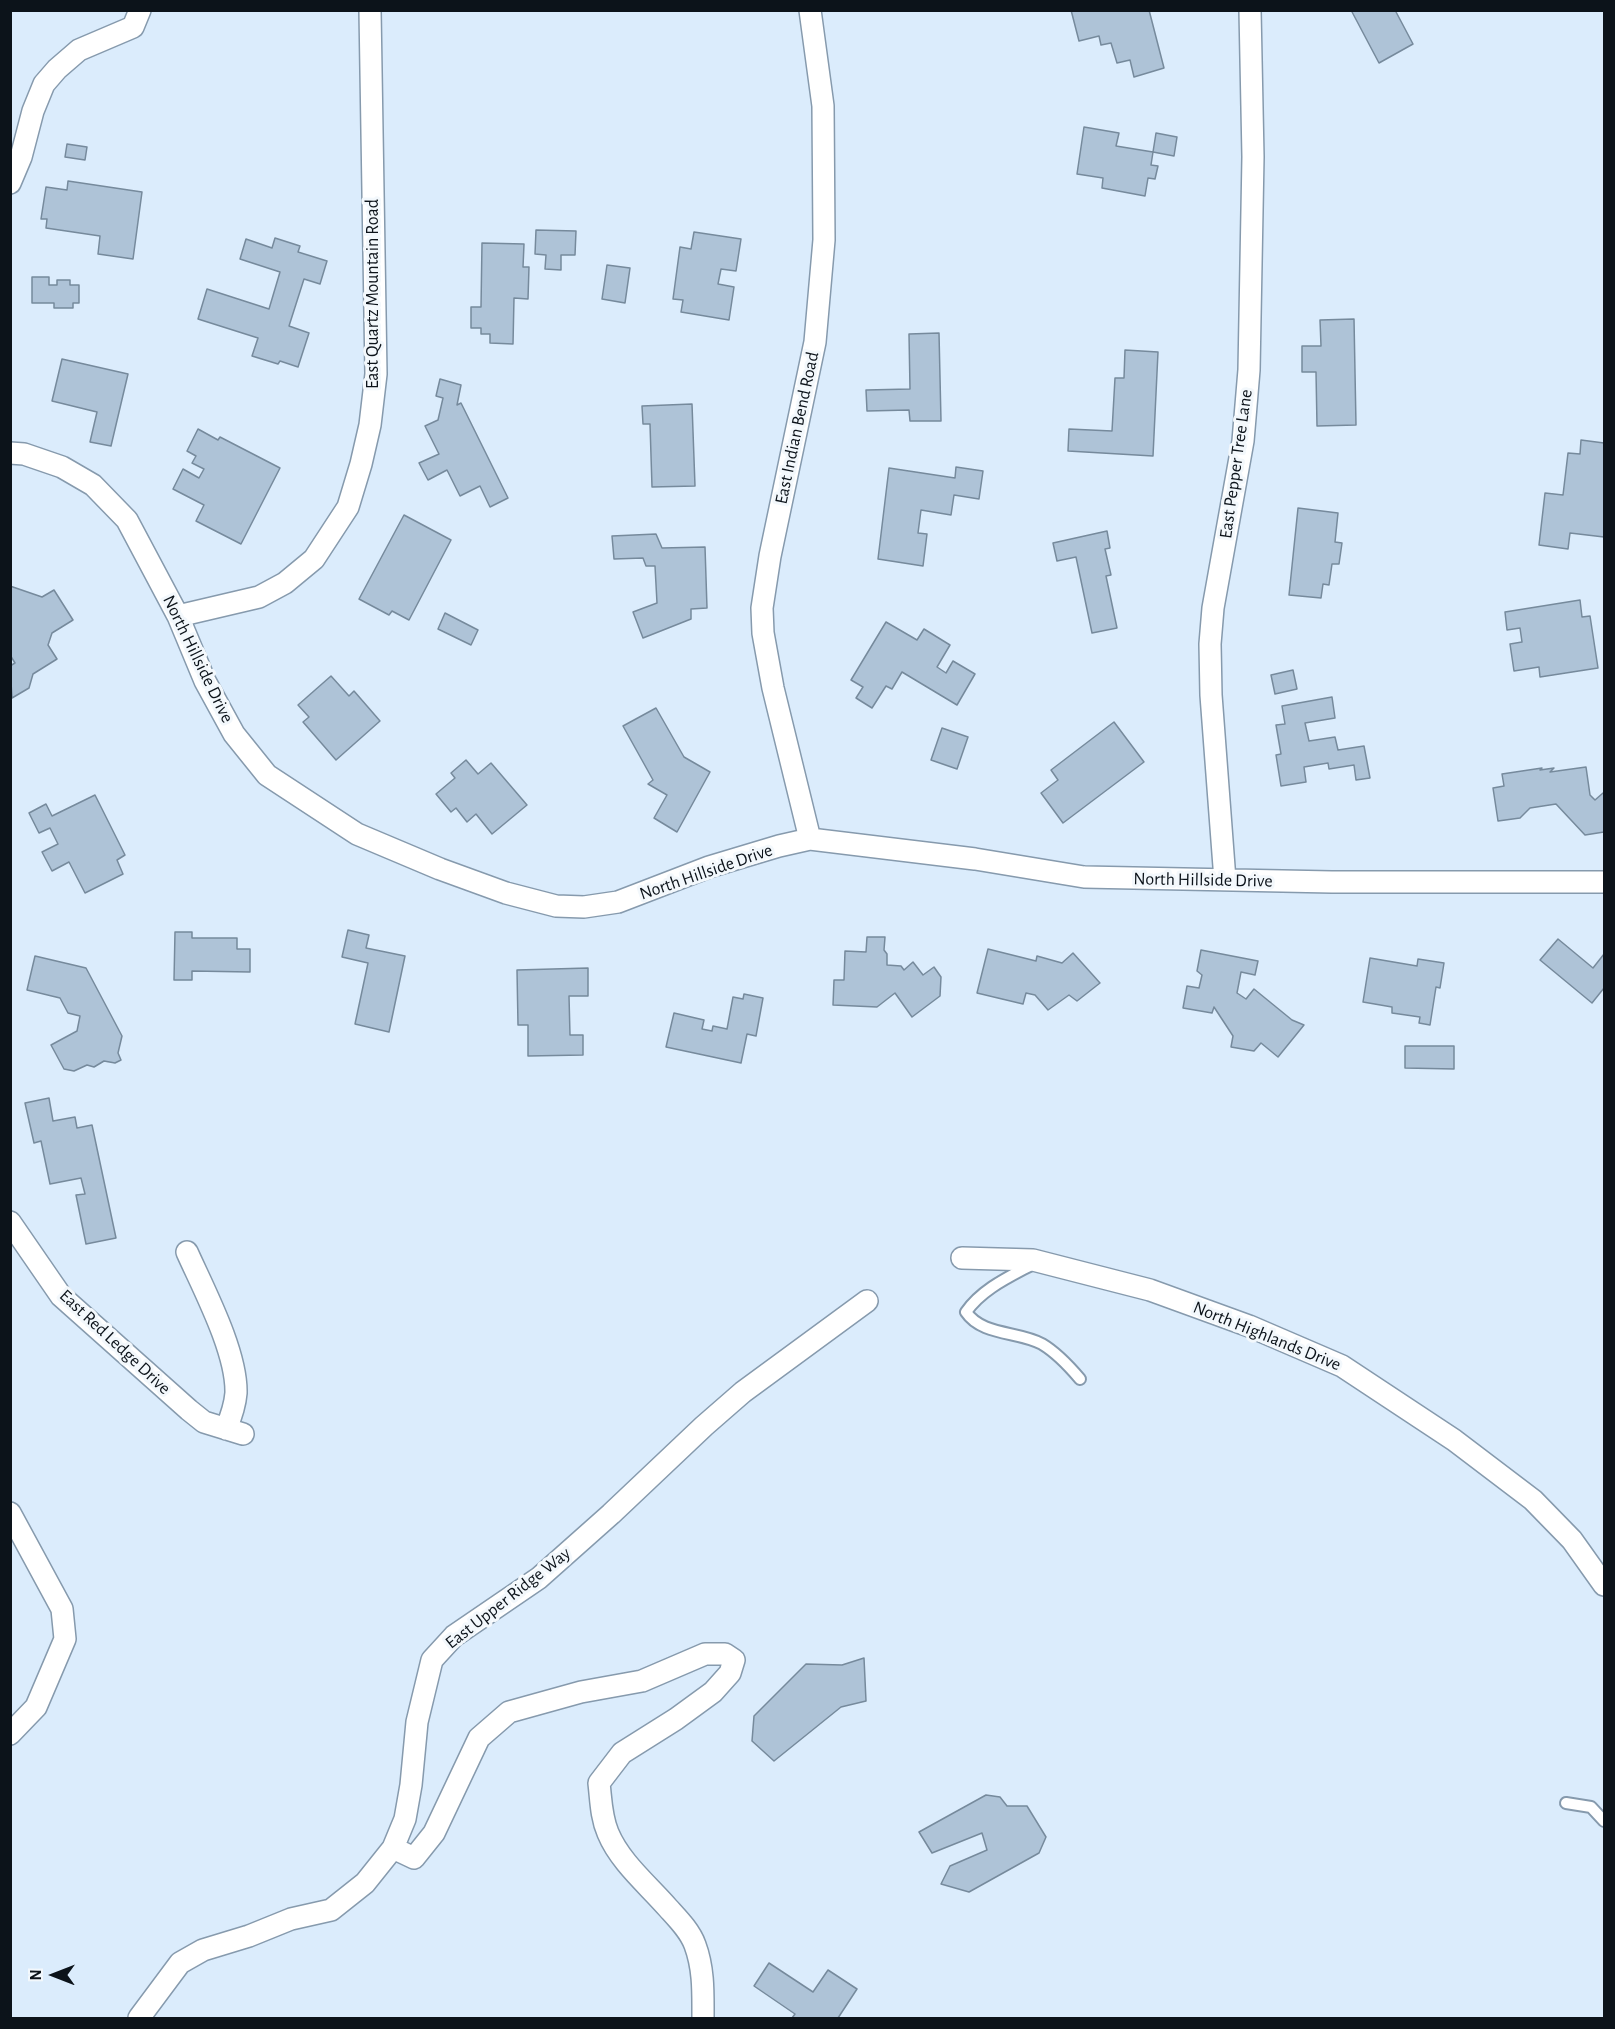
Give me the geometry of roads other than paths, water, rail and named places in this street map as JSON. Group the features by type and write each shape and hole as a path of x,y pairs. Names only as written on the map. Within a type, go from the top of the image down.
{"street":[{"path":"10,183 21,157 33,111 44,84 79,50 133,27 140,10"},
{"name":"East Quartz Mountain Road","path":"178,616 259,597 285,583 314,559 348,507 370,425 376,374 370,10"},
{"name":"East Indian Bend Road","path":"810,10 823,106 825,240 815,342 770,556 762,608 763,633 773,688 810,839"},
{"name":"East Pepper Tree Lane","path":"1225,880 1211,695 1210,644 1213,608 1243,441 1249,370 1253,157 1250,10"},
{"name":"North Hillside Drive","path":"10,453 24,454 62,467 93,485 127,520 178,616 204,681 234,734 267,775 357,834 440,870 546,903 584,907 633,897 709,867 810,839 975,859 1067,875 1139,879 1605,882"},
{"name":"East Red Ledge Drive","path":"10,1222 61,1296 204,1422 234,1431 233,1411 236,1392 222,1330 187,1252"},
{"name":"North Highlands Drive","path":"962,1258 1039,1261 1150,1290 1248,1326 1342,1366 1454,1440 1533,1500 1572,1540 1605,1585"},
{"name":"East Upper Ridge Way","path":"139,2019 180,1963 203,1950 249,1936 291,1919 331,1910 365,1882 393,1848 405,1819 417,1722 424,1685 432,1660 454,1636 539,1578 743,1392 867,1301"},
{"path":"10,1513 62,1609 65,1639 36,1707 10,1734"},
{"path":"393,1848 414,1858 434,1833 478,1738 509,1712 581,1692 642,1681 705,1654 725,1654 734,1660 730,1672 713,1692 676,1719 622,1753 599,1783 602,1814 609,1835 635,1874 683,1925 695,1945 703,1977 703,2019"}],"lane":[{"path":"1039,1261 994,1286 974,1301 966,1312 972,1320 984,1326 1004,1333 1022,1335 1042,1344 1061,1358 1080,1379"},
{"path":"1566,1803 1591,1807 1605,1821"}]}
